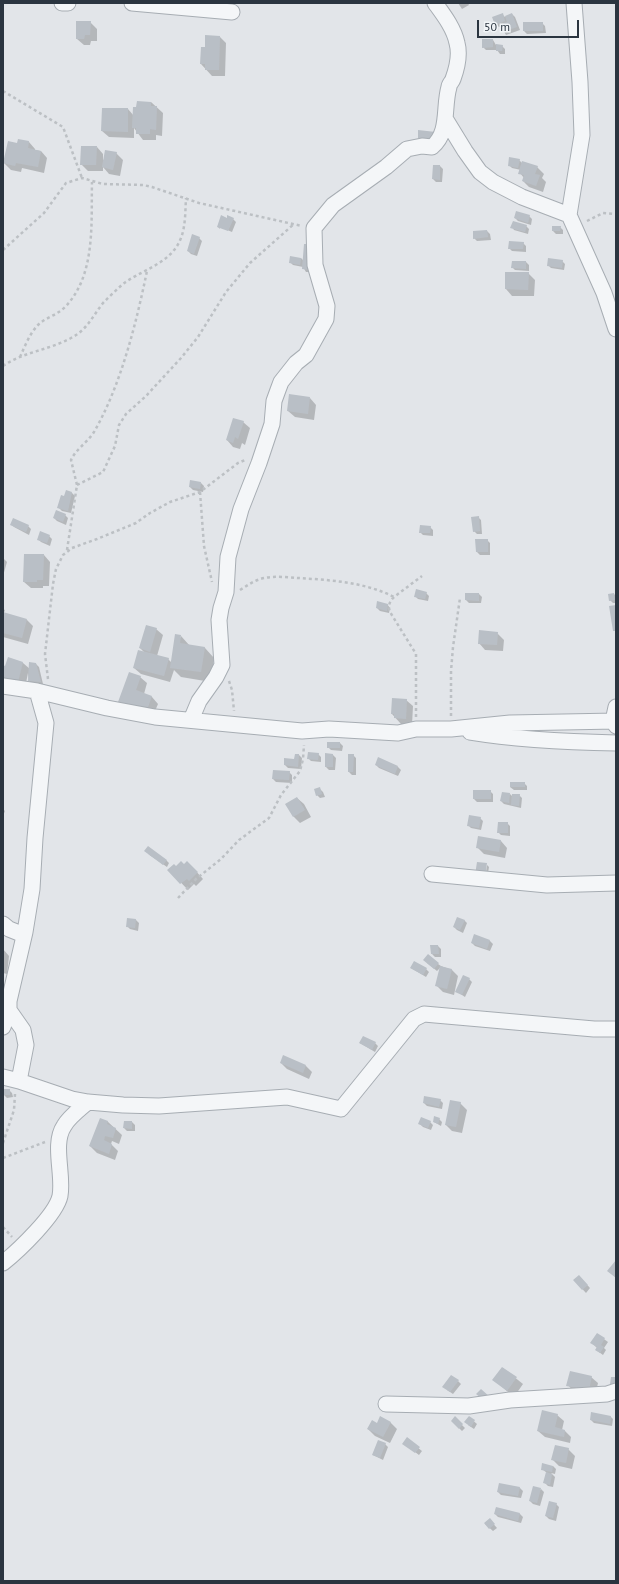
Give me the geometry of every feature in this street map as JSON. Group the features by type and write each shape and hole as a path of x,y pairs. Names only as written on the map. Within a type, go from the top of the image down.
{"street":[{"path":"62,3 68,3"},
{"path":"132,3 232,12"},
{"path":"191,720 199,701 216,677 222,665 219,620 227,586 228,557 241,509 272,424 274,400 281,382 296,363 306,355 326,319 327,306 315,265 314,228 333,205 386,168 407,149 422,146 432,147 438,142 446,120 449,87 453,78 458,56 457,42 444,16 435,3"},
{"path":"574,3 580,82 582,135 569,215 604,293 616,329"},
{"path":"446,120 476,166 493,182 522,197 569,215"},
{"path":"3,686 43,692 129,713 155,717 302,731 330,729 398,733 416,729 451,729 510,722 615,719"},
{"path":"3,1027 9,1010 9,1001 24,935 32,889 35,838 46,723 43,692"},
{"path":"451,729 510,738 564,742 616,743"},
{"path":"432,874 547,885 616,883"},
{"path":"3,924 9,930 24,935"},
{"path":"9,1010 23,1030 26,1039 26,1045 12,1079 72,1099 123,1105 159,1106 287,1096 341,1109 414,1019 424,1014 594,1029 616,1029"},
{"path":"3,1263 19,1251 34,1235 59,1200 61,1190 59,1152 61,1131 68,1120 88,1102"},
{"path":"386,1404 468,1406 510,1400 607,1394 616,1391"}],"path":[{"path":"3,91 63,127 82,178"},
{"path":"3,250 44,213 66,183 82,178 103,184 143,185 199,203 314,228"},
{"path":"20,357 39,324 55,315 66,306 80,286 86,267 90,246 92,182"},
{"path":"3,366 20,357 71,338 90,322 103,304 123,284 147,271 166,257 177,246 183,231 186,198"},
{"path":"575,230 591,218 603,213 616,214"},
{"path":"77,485 103,472 115,446 119,425 126,414 146,396 181,358 198,336 226,292 250,263 294,224"},
{"path":"67,550 77,485 71,460 73,455 93,433 119,376 140,303 147,271"},
{"path":"43,692 45,654 53,584 60,558 67,550 136,523 158,508 200,492 238,463 263,452"},
{"path":"200,492 204,546 212,585"},
{"path":"416,729 416,654 390,612 389,603 394,597 422,576"},
{"path":"224,600 254,581 278,577 321,579 358,584 394,597"},
{"path":"451,729 452,647 460,598"},
{"path":"222,665 227,674 232,690 236,724"},
{"path":"178,898 201,874 221,859 238,840 270,816 281,795 300,771 304,747 302,731"},
{"path":"3,1143 16,1099 12,1079"},
{"path":"3,1158 38,1146 61,1131"}],"building":[{"path":"503,13 505,21 495,25 492,17"},
{"path":"512,13 517,27 502,32 499,25 507,22 505,16"},
{"path":"76,21 91,21 90,35 85,35 84,39 76,39"},
{"path":"523,22 543,22 543,31 523,31"},
{"path":"205,35 220,36 219,70 205,70 205,64 200,64 201,47 205,47"},
{"path":"482,39 493,39 493,47 482,48"},
{"path":"496,44 503,45 502,51 496,51"},
{"path":"137,101 151,102 151,106 157,106 156,130 150,129 150,134 136,134 136,128 132,128 133,107 136,107"},
{"path":"102,108 128,108 128,132 101,131"},
{"path":"418,130 436,132 434,145 422,143 422,138 418,138"},
{"path":"18,139 29,141 28,148 41,151 38,167 16,163 15,166 3,163 8,141 17,143"},
{"path":"81,146 97,146 96,165 80,165"},
{"path":"105,150 117,152 113,170 102,167"},
{"path":"509,157 520,159 518,168 508,166"},
{"path":"522,161 538,166 535,174 540,175 536,186 522,181 524,175 518,174"},
{"path":"433,165 440,165 440,180 432,179"},
{"path":"516,211 530,215 528,223 514,218"},
{"path":"221,215 227,218 227,215 234,218 228,231 217,227"},
{"path":"513,221 527,225 525,232 510,228"},
{"path":"552,226 561,226 560,231 552,231"},
{"path":"487,230 488,237 473,239 473,231"},
{"path":"192,234 200,237 194,254 187,251"},
{"path":"509,241 524,242 523,249 508,249"},
{"path":"304,244 312,244 310,270 302,269"},
{"path":"290,256 301,258 300,265 289,263"},
{"path":"548,258 563,260 562,268 547,266"},
{"path":"512,261 526,261 526,269 511,268"},
{"path":"505,272 529,272 528,290 505,289"},
{"path":"289,394 310,397 308,414 287,411"},
{"path":"233,418 244,421 238,439 235,437 233,443 226,440"},
{"path":"190,480 201,482 200,489 189,487"},
{"path":"66,490 72,492 68,511 57,508 61,495 64,496"},
{"path":"56,510 66,514 63,522 53,518"},
{"path":"479,516 480,531 473,532 471,517"},
{"path":"13,518 29,525 26,532 10,525"},
{"path":"420,525 431,526 430,533 419,533"},
{"path":"40,531 50,535 47,543 37,540"},
{"path":"475,539 488,539 488,552 476,552"},
{"path":"24,554 44,554 43,580 37,580 37,582 23,582"},
{"path":"416,589 427,592 425,599 414,597"},
{"path":"465,593 479,593 479,601 465,600"},
{"path":"614,593 615,600 609,601 608,594"},
{"path":"377,601 388,604 387,611 376,608"},
{"path":"616,605 616,631 613,631 609,606"},
{"path":"3,612 27,619 22,638 3,633"},
{"path":"146,625 157,628 150,652 139,648"},
{"path":"479,630 498,632 497,645 478,644"},
{"path":"175,634 181,635 180,643 205,647 201,672 170,668"},
{"path":"138,650 169,658 164,676 133,668"},
{"path":"8,657 23,662 18,682 3,677 3,665 5,666"},
{"path":"29,662 36,663 41,682 28,681"},
{"path":"129,672 141,676 136,690 152,696 146,713 118,702"},
{"path":"392,698 407,699 406,719 394,718 394,714 391,714"},
{"path":"327,742 340,742 340,748 327,748"},
{"path":"308,752 319,753 318,760 307,759"},
{"path":"325,753 333,754 333,767 325,767"},
{"path":"295,754 299,754 298,767 284,765 284,758 294,759"},
{"path":"348,754 354,754 353,772 348,772"},
{"path":"378,757 398,766 395,774 375,765"},
{"path":"273,770 290,771 289,780 272,779"},
{"path":"510,782 525,782 525,787 510,787"},
{"path":"320,787 322,794 316,796 314,789"},
{"path":"473,790 491,790 491,799 473,799"},
{"path":"502,792 510,793 509,803 500,801"},
{"path":"512,794 520,794 519,806 511,805"},
{"path":"297,797 305,810 293,817 285,804"},
{"path":"469,815 481,817 479,828 467,826"},
{"path":"498,822 508,822 508,833 497,833"},
{"path":"478,836 501,840 499,852 476,848"},
{"path":"148,846 167,860 163,865 144,851"},
{"path":"181,861 184,864 187,861 198,872 189,881 187,879 180,884 167,870 174,864 176,866"},
{"path":"477,862 487,863 485,877 475,875"},
{"path":"457,917 465,920 460,930 453,927"},
{"path":"127,918 136,919 135,928 126,927"},
{"path":"474,934 490,940 487,949 471,943"},
{"path":"430,945 438,945 439,954 431,954"},
{"path":"428,954 439,963 434,969 423,960"},
{"path":"414,961 427,968 423,975 410,968"},
{"path":"440,966 452,969 447,989 435,986"},
{"path":"463,975 470,978 462,995 455,992"},
{"path":"363,1036 376,1042 372,1050 359,1043"},
{"path":"283,1055 306,1065 303,1073 280,1063"},
{"path":"3,1089 10,1089 10,1095 3,1095"},
{"path":"424,1096 441,1099 439,1107 423,1103"},
{"path":"450,1100 461,1102 456,1127 445,1125"},
{"path":"434,1116 440,1118 438,1124 433,1122"},
{"path":"421,1117 431,1121 428,1128 418,1124"},
{"path":"100,1118 108,1121 107,1124 116,1128 113,1138 105,1136 104,1140 112,1144 109,1154 89,1146"},
{"path":"124,1121 132,1121 132,1129 123,1128"},
{"path":"616,1260 616,1278 607,1271"},
{"path":"579,1275 588,1285 582,1290 573,1280"},
{"path":"597,1333 605,1338 601,1345 604,1347 600,1353 595,1350 597,1347 590,1343"},
{"path":"502,1367 517,1377 507,1391 492,1380"},
{"path":"570,1371 592,1376 589,1390 566,1386"},
{"path":"451,1375 459,1380 450,1392 442,1387"},
{"path":"611,1377 616,1377 616,1385 610,1384"},
{"path":"481,1389 490,1397 486,1402 476,1394"},
{"path":"542,1410 558,1414 555,1427 565,1430 564,1437 537,1431"},
{"path":"591,1412 611,1416 610,1424 590,1420"},
{"path":"380,1416 391,1422 383,1437 367,1429 372,1420 377,1423"},
{"path":"455,1416 463,1424 459,1429 451,1421"},
{"path":"469,1416 475,1420 471,1427 464,1422"},
{"path":"407,1437 420,1447 415,1453 402,1444"},
{"path":"378,1440 386,1443 380,1458 372,1455"},
{"path":"555,1445 569,1448 566,1463 551,1460"},
{"path":"542,1463 553,1466 552,1472 541,1470"},
{"path":"546,1472 552,1474 550,1485 543,1483"},
{"path":"499,1483 520,1487 518,1496 497,1492"},
{"path":"533,1486 541,1488 537,1503 529,1501"},
{"path":"549,1501 557,1503 553,1518 545,1516"},
{"path":"496,1507 520,1513 518,1521 494,1514"},
{"path":"490,1518 495,1524 489,1529 484,1523"}]}
